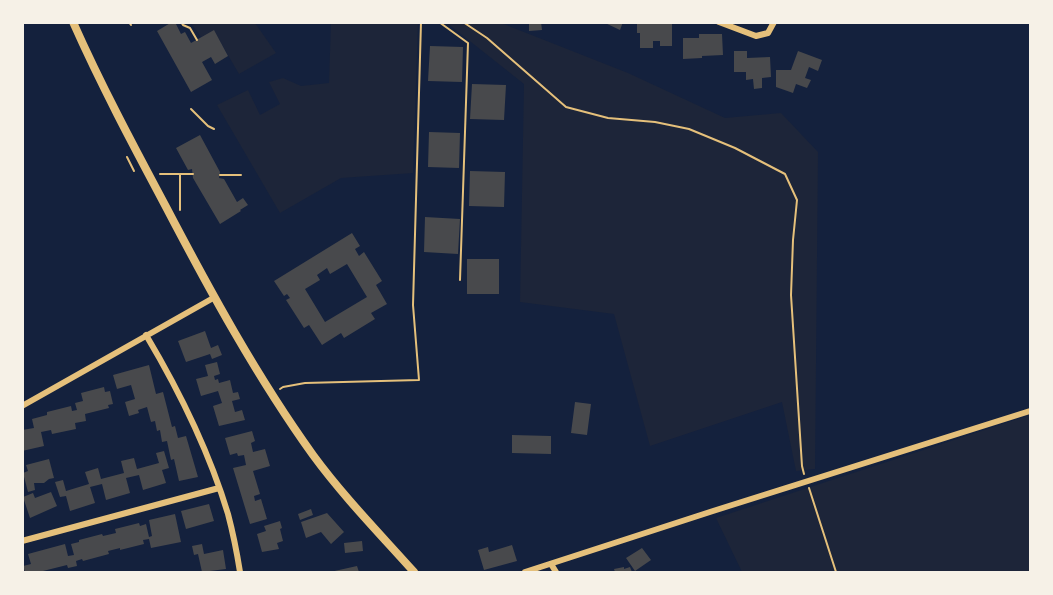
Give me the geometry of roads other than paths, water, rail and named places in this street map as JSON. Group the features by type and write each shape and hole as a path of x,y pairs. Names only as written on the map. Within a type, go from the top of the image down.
{"street":[{"path":"73,22 128,135 215,297 272,394 315,457 414,573"},
{"path":"719,22 756,36 768,33 774,22"},
{"path":"22,405 215,297"},
{"path":"146,335 183,401 203,444 228,516 240,573"},
{"path":"525,573 1030,411"},
{"path":"22,541 219,488"},
{"path":"551,564 556,573"}]}
